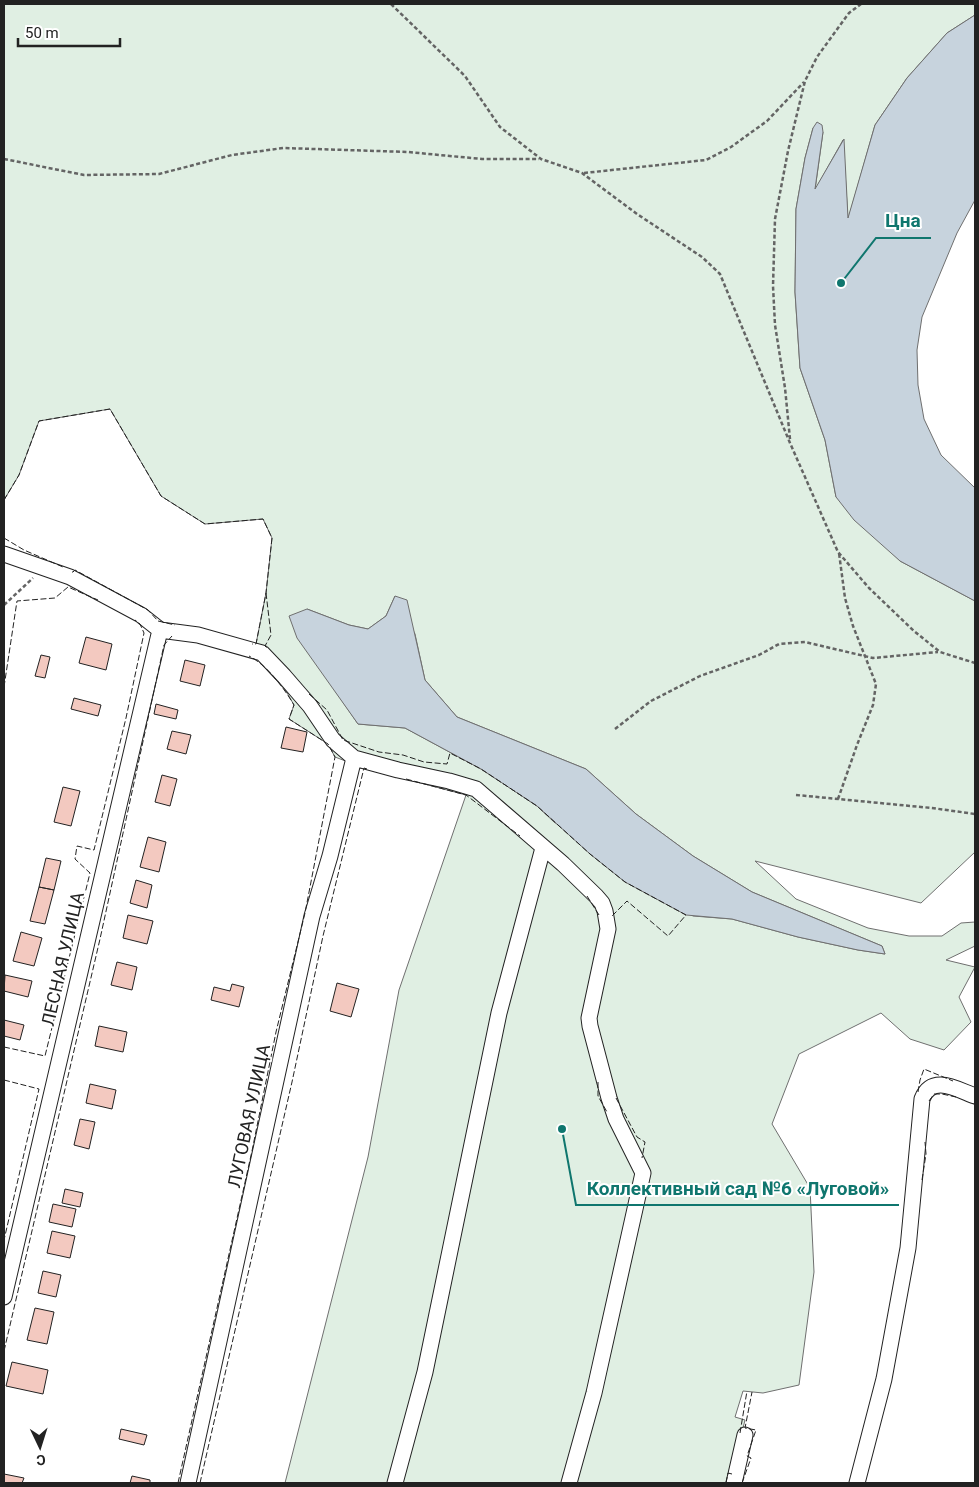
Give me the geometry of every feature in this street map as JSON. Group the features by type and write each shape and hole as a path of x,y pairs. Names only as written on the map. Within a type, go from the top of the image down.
{"street":[{"path":"4,554 70,577 141,615 160,630 198,635 262,653 310,706 333,740 354,758 476,789 596,896 605,911 608,929 589,1018 590,1026 614,1112 643,1173 594,1393 570,1483"},
{"name":"ЛЕСНАЯ УЛИЦА","path":"4,1297 160,630"},
{"name":"ЛУГОВАЯ УЛИЦА","path":"188,1483 312,916 330,856 354,758"},
{"path":"395,1483 425,1372 499,1012 544,848"},
{"path":"857,1483 884,1379 908,1248 922,1099 930,1087 942,1085 975,1096"},
{"path":"734,1483 745,1435"}],"path":[{"path":"391,4 465,76 500,127 541,159"},
{"path":"790,443 785,388 774,325 775,219 788,151 805,81 818,57 849,13 861,4"},
{"path":"582,173 706,160 731,147 767,121 805,81"},
{"path":"4,158 84,175 159,174 232,155 283,148 408,152 482,159 541,159 582,173 637,214 702,257 720,274 790,443 838,552 845,598 876,684 873,705 856,745 838,799"},
{"path":"838,552 869,588 914,631 940,652 975,663"},
{"path":"4,605 44,569"},
{"path":"615,728 652,701 700,676 759,655 779,644 805,642 874,658 940,652"},
{"path":"796,795 975,814"}],"green space":[{"path":"4,4 975,4 975,15 947,33 907,78 875,125 848,220 843,140 815,190 823,132 813,128 805,158 796,209 795,292 800,368 825,440 836,497 900,561 975,601 975,852 921,903 755,861 796,899 868,928 909,936 942,936 961,923 975,922 975,946 946,960 975,967 959,997 971,1022 944,1050 910,1039 881,1013 799,1054 772,1124 810,1188 814,1272 799,1385 763,1393 743,1391 735,1417 745,1420 733,1468 727,1483 285,1483 368,1157 399,990 466,795 364,768 335,757 328,744 289,719 294,705 286,691 258,660 242,653 256,644 266,593 272,538 263,519 205,524 161,496 110,409 39,421 19,475 4,500","holes":["395,596 415,634 425,680 457,717 586,769 636,814 693,856 752,892 882,946 885,954 798,937 732,919 693,916 554,822 537,806 481,769 405,728 358,724 336,692 307,609 349,625 368,629 386,616"]}],"shaded area":[{"path":"975,15 975,200 957,233 922,317 917,350 918,385 924,419 941,455 975,488 975,601 900,561 854,520 836,497 825,440 800,368 795,292 796,209 805,158 813,128 817,122 822,125 823,132 815,189 844,139 848,218 875,125 907,78 947,33"},
{"path":"395,596 407,600 425,680 457,717 586,769 636,814 693,856 752,892 882,946 885,954 798,937 732,919 686,915 625,882 590,854 537,806 481,769 405,728 358,724 297,638 289,616 307,609 349,625 368,629 386,616"}],"building":[{"path":"86,637 112,644 106,670 79,663"},
{"path":"41,655 50,657 45,678 35,676"},
{"path":"185,660 205,665 200,686 180,681"},
{"path":"74,698 101,705 98,716 71,709"},
{"path":"156,704 178,710 176,719 154,714"},
{"path":"286,727 307,732 303,752 281,748"},
{"path":"172,731 191,735 186,754 167,749"},
{"path":"162,775 177,779 170,806 155,802"},
{"path":"63,787 80,791 71,826 54,822"},
{"path":"148,837 166,842 159,872 140,867"},
{"path":"46,858 61,861 54,890 39,887"},
{"path":"136,880 152,885 147,908 130,903"},
{"path":"39,887 54,890 45,924 30,921"},
{"path":"128,915 153,921 147,944 123,938"},
{"path":"21,932 42,938 34,966 13,961"},
{"path":"117,962 137,967 132,990 111,985"},
{"path":"5,975 32,981 28,997 4,991"},
{"path":"337,983 359,989 351,1017 330,1011"},
{"path":"232,984 244,987 239,1007 211,1000 214,987 230,991"},
{"path":"4,1020 24,1025 20,1040 4,1036"},
{"path":"99,1026 127,1032 123,1052 95,1046"},
{"path":"90,1084 116,1090 112,1109 86,1103"},
{"path":"80,1119 95,1122 89,1149 74,1145"},
{"path":"65,1189 83,1193 80,1207 62,1203"},
{"path":"53,1204 76,1209 72,1227 49,1222"},
{"path":"52,1231 75,1236 70,1258 47,1253"},
{"path":"43,1271 61,1275 56,1297 38,1293"},
{"path":"35,1308 54,1312 47,1344 27,1340"},
{"path":"12,1362 48,1370 43,1394 6,1386"},
{"path":"121,1429 147,1435 144,1445 119,1439"},
{"path":"4,1474 24,1478 22,1483 4,1483"},
{"path":"132,1476 150,1480 150,1483 130,1483"}],"fence":[{"path":"4,500 19,475 39,421 110,409 161,496 205,524 263,519 272,538 266,593 256,644 252,644"},
{"path":"4,538 24,550 63,567"},
{"path":"72,572 75,570 148,610 158,621 175,625"},
{"path":"4,687 17,601 55,598 68,587 98,600"},
{"path":"266,593 271,635 265,646 267,648"},
{"path":"4,1047 45,1056 90,873 75,859 77,846 94,850 126,718 144,633 140,624 135,620"},
{"path":"4,1351 100,939 164,645 172,636"},
{"path":"178,1483 252,1151 276,1032 305,913 335,757 328,744 289,719 294,705 290,698 269,671 249,656"},
{"path":"309,694 327,710 343,740 379,752 403,755 424,762 447,764 450,753 481,769 537,806 590,854 625,882 686,915 668,936 627,901 612,916"},
{"path":"200,1483 292,1082 323,936 364,768 367,769"},
{"path":"406,779 466,795 520,836"},
{"path":"587,896 599,915"},
{"path":"918,1092 924,1069 953,1081"},
{"path":"4,1080 39,1089 4,1240"},
{"path":"598,1082 598,1096 607,1112"},
{"path":"929,1101 934,1094 956,1097"},
{"path":"616,1098 637,1137 645,1142 642,1158"},
{"path":"922,1180 926,1154 925,1142"},
{"path":"740,1433 747,1391"},
{"path":"742,1483 751,1458 747,1456 756,1430 745,1428 752,1392"},
{"path":"726,1483 728,1473 732,1474"}],"place":[{"name":"Цна","path":"841,283"},
{"name":"Коллективный сад №6 «Луговой»","path":"562,1129"}]}
